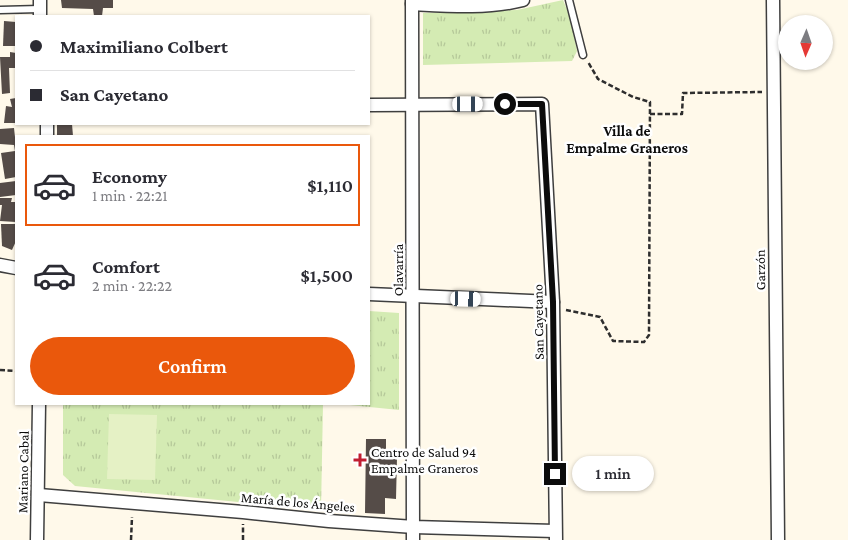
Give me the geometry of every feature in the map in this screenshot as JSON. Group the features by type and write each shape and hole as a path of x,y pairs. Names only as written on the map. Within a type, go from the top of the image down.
{"street":[{"path":"412,2 450,6 502,5 523,0"},
{"name":"Garzón","path":"773,0 778,540"},
{"name":"Olavarría","path":"412,2 413,540"},
{"path":"370,105 412,104"},
{"name":"San Cayetano","path":"412,104 542,104 553,302 556,535"},
{"path":"0,265 15,268"},
{"path":"370,294 553,302"},
{"name":"Mariano Cabal","path":"37,540 39,405"},
{"name":"María de los Ángeles","path":"38,495 329,521 556,535"}],"lane":[{"path":"569,0 583,55"},
{"path":"0,10 40,8"}],"path":[{"path":"553,302 567,311 600,317 613,341 644,342 650,334 650,102 633,97 598,79 583,55"},
{"path":"650,114 682,114 683,93 774,92"},
{"path":"0,370 15,371"},
{"path":"131,540 133,503"}],"green space":[{"path":"563,0 570,17 577,51 572,61 423,65 423,13 517,10"},
{"path":"370,311 399,313 399,410 350,405 370,405"},
{"path":"63,405 323,405 321,510 75,486 63,475"},
{"path":"109,414 157,415 155,480 107,479"}],"building":[{"path":"61,0 113,0 113,8 103,8 102,15 94,15 93,9 62,8"},
{"path":"4,21 15,22 15,46 3,46"},
{"path":"10,52 15,53 15,68 9,68 10,93 2,94 0,57 10,57"},
{"path":"15,98 15,123 4,123 6,106 12,107 10,99"},
{"path":"57,125 72,125 73,135 57,135"},
{"path":"14,128 15,151 14,145 0,144 0,129"},
{"path":"15,151 15,177 5,179 1,153"},
{"path":"15,181 15,195 0,197 0,183"},
{"path":"0,198 12,198 11,202 15,202 15,222 0,221 2,205 0,205"},
{"path":"1,224 15,224 15,243 12,250 2,246"},
{"path":"366,439 386,439 386,456 397,457 396,499 385,498 385,514 365,513"}],"place":[{"name":"Centro de Salud 94 Empalme Graneros","path":"360,460"}],"district":[{"name":"Villa de Empalme Graneros","path":"627,140"}],"route":[{"path":"505,104 542,104 553,302 555,474"}]}
